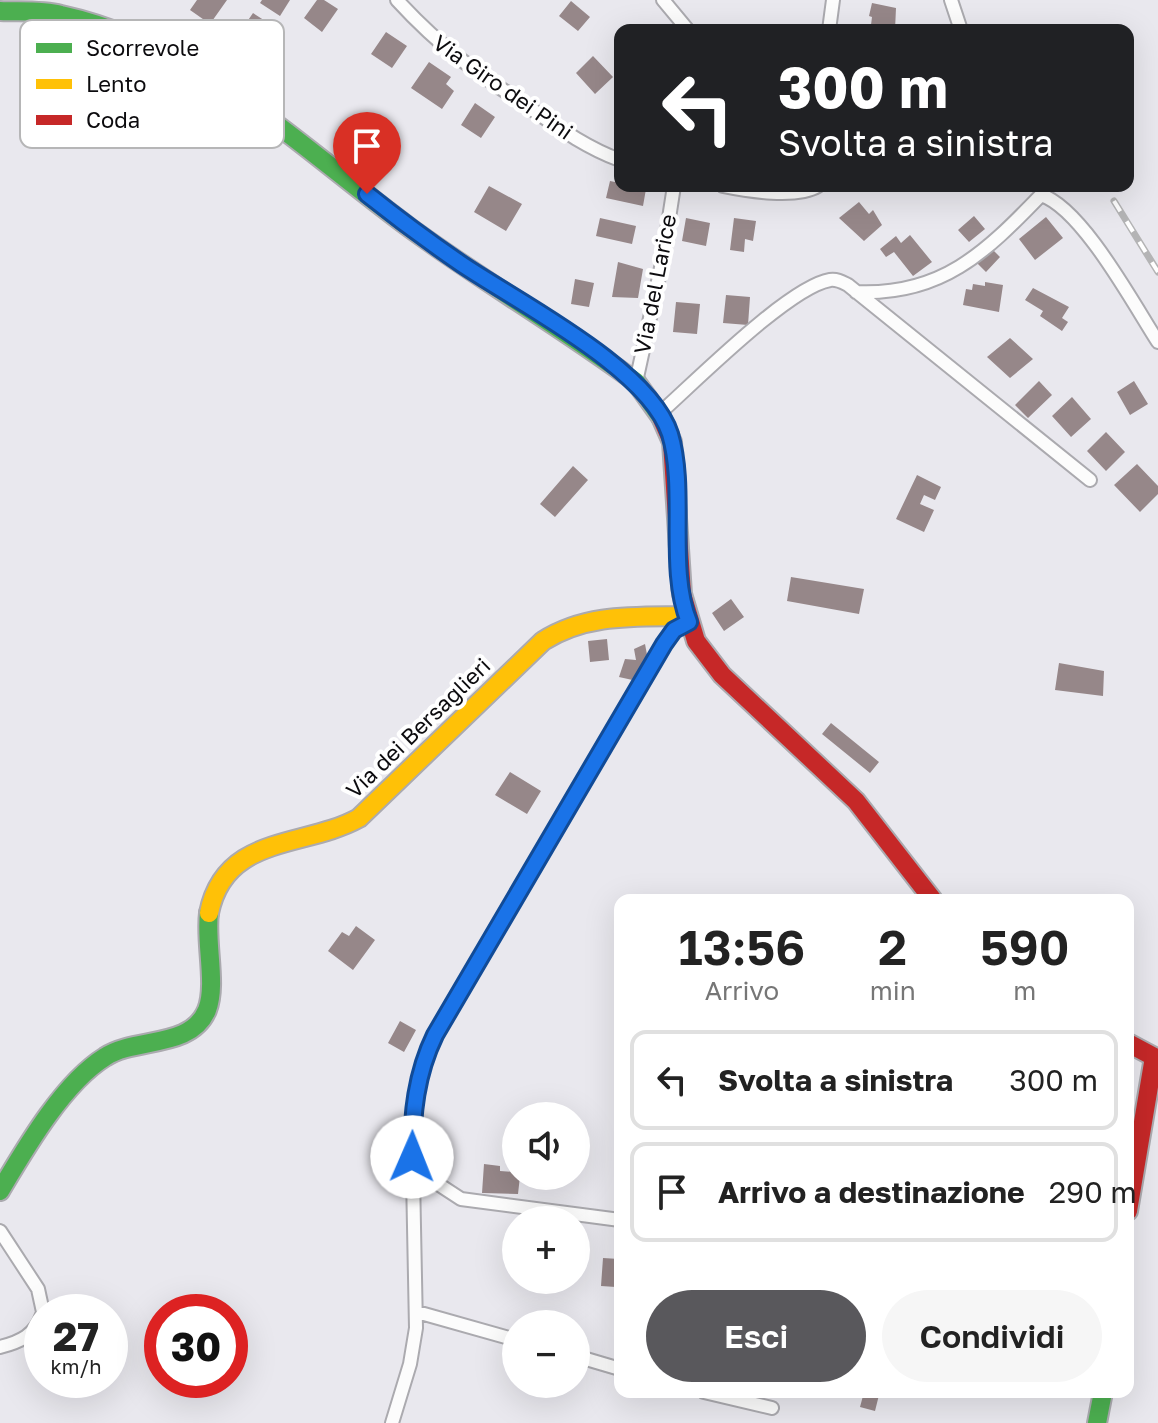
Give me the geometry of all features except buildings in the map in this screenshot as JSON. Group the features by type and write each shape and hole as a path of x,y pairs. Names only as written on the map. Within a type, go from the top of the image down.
{"main road":[{"path":"0,11 46,9 99,20"},
{"path":"284,127 408,227 636,382 660,413 673,447 681,581 688,619 696,641 716,669 856,801 928,894"},
{"name":"Via dei Bersaglieri","path":"0,1191 17,1161 95,1062 117,1049 179,1035 202,1020 211,1001 206,961 207,911 219,884 236,865 273,841 341,828 359,818 543,641 562,629 592,620 688,619"},
{"path":"1134,1045 1157,1054 1144,1108 1134,1172"},
{"path":"1144,1108 1158,1091"},
{"path":"1097,1423 1102,1398"}],"street":[{"name":"Via Giro dei Pini","path":"397,0 432,38 462,62 573,138 614,157"},
{"path":"663,0 683,24"},
{"path":"830,24 833,0"},
{"path":"951,0 959,24"},
{"name":"Via del Larice","path":"636,382 662,263 673,192"},
{"path":"856,292 904,291 946,275 980,251 1040,192"},
{"path":"1044,192 1083,230 1158,342"},
{"path":"660,413 766,318 830,280 844,282 1090,480"},
{"path":"392,1423 412,1353 417,1312 412,1167 415,1097 420,1073 435,1035 664,644 674,630 688,619"},
{"path":"412,1167 461,1199 614,1219"},
{"path":"0,1231 39,1294"},
{"path":"417,1312 502,1336"},
{"path":"0,1347 24,1338"},
{"path":"590,1360 614,1367"},
{"path":"730,1398 772,1408"}],"railway":[{"path":"1114,201 1158,272"}],"traffic: fast":[{"path":"0,11 53,13 78,20"},
{"path":"284,130 410,228 636,382 661,417"},
{"path":"0,1191 46,1118 89,1068 117,1051 176,1037 199,1022 210,1000 209,913"},
{"path":"1097,1423 1102,1398"}],"traffic: slow":[{"path":"209,913 218,887 232,869 249,856 359,818 543,641 577,625 594,621 687,616"}],"traffic: jam":[{"path":"661,417 672,442 682,594 696,641 722,675 856,801 928,894"},
{"path":"1134,1046 1158,1059"},
{"path":"1134,1175 1154,1057"}],"route":[{"path":"367,194 460,263 578,340 636,382 650,397 665,422 673,447 681,581 689,622 674,630 664,644 435,1035 420,1073 415,1097 412,1157"}]}
